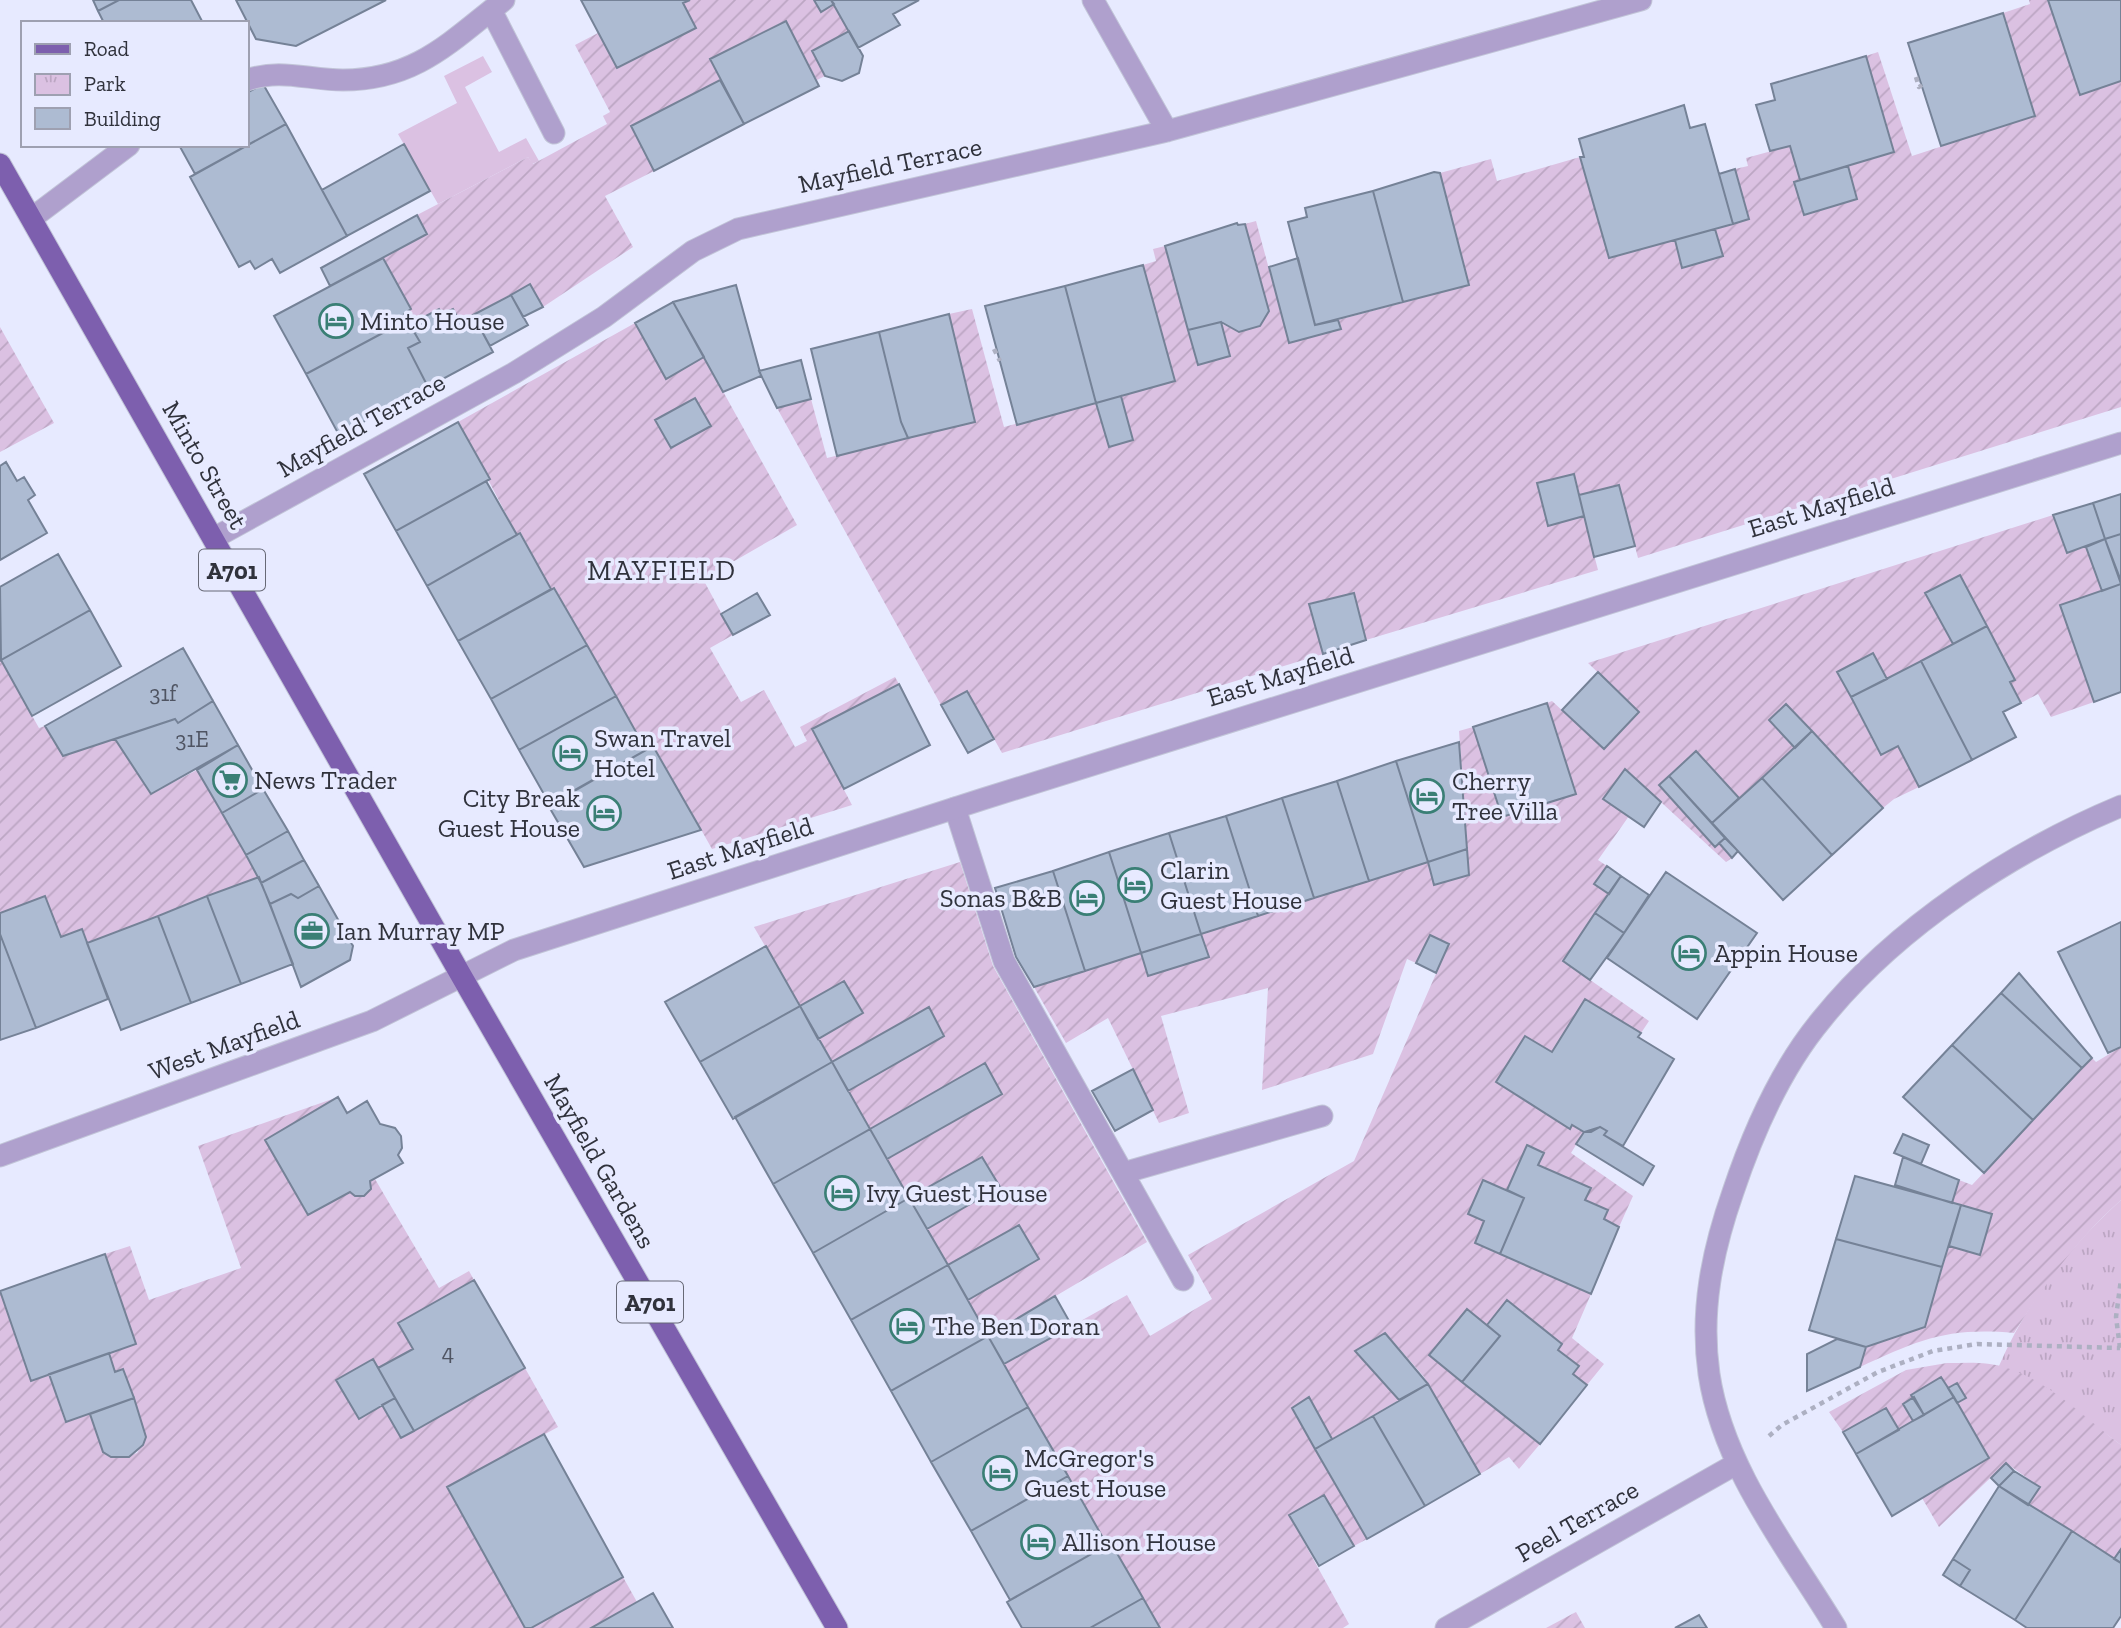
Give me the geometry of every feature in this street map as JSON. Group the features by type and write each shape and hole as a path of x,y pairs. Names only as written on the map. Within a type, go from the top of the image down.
{"main road":[{"name":"Minto Street","path":"0,164 462,977"},
{"name":"Mayfield Gardens","path":"462,977 837,1628"}],"street":[{"path":"1093,0 1167,131"},
{"name":"Mayfield Terrace","path":"214,538 514,373 604,317 692,251 738,229 1167,131 1641,0"},
{"path":"248,80 267,73 346,80 397,71 426,59 458,40 497,5 554,133"},
{"path":"32,218 126,147"},
{"name":"East Mayfield","path":"462,977 514,950 955,808 2121,443"},
{"path":"1836,1628 1736,1464 1719,1418 1710,1375 1706,1340 1707,1296 1714,1251 1742,1163 1793,1061 1820,1020 1853,983 1902,939 2002,867 2046,841 2121,806"},
{"path":"955,808 1004,961 1183,1280"},
{"name":"West Mayfield","path":"0,1156 372,1021 462,977"},
{"path":"1123,1172 1322,1116"},
{"name":"Peel Terrace","path":"1446,1628 1736,1464"}],"path":[{"path":"1916,77 1919,87 1922,85"},
{"path":"995,349 1000,361"},
{"path":"1736,1464 1782,1425 1878,1372 1915,1356 1978,1344 2121,1349 2116,1317 2121,1279"}],"green space":[{"path":"690,0 814,0 821,11 834,4 849,31 812,51 825,76 817,80 785,21 710,59 720,80 631,126 654,171 605,196 633,247 543,307 530,284 460,322 453,309 442,314 438,309 419,320 422,325 413,330 404,314 411,309 383,258 427,234 417,215 528,157 533,164 607,124 603,116 610,112 575,45 598,33 618,68 696,28 683,3"},
{"path":"2029,0 2048,0 2080,95 2121,81 2121,407 1638,558 1619,485 1579,495 1548,525 1584,516 1598,570 1366,640 1354,593 1310,603 1323,654 1002,753 967,691 941,705 777,408 811,399 827,458 975,422 949,314 972,309 1004,427 1096,403 1133,440 1121,396 1175,381 1143,265 1156,261 1153,249 1165,246 1198,365 1230,356 1222,324 1239,332 1260,326 1269,311 1245,224 1256,221 1289,343 1341,329 1338,320 1469,285 1440,173 1491,159 1497,181 1580,157 1609,258 1675,240 1682,267 1723,256 1715,229 1749,219 1735,169 1748,166 1746,158 1790,146 1800,180 1794,183 1804,215 1857,199 1848,166 1894,152 1866,56 1878,52 1912,156 2035,116 2003,13 2030,4"},
{"path":"483,56 492,72 465,87 499,152 526,138 539,161 532,164 528,157 438,204 398,134 457,103 444,76"},
{"path":"635,323 666,378 704,357 797,525 703,579 733,635 710,648 741,702 764,690 795,747 807,741 800,727 895,677 899,684 812,729 852,805 712,849 654,746 646,750 555,588 551,589 521,533 517,535 458,422","holes":["695,398 711,426 671,448 656,420"]},
{"path":"0,327 54,423 0,452"},
{"path":"2053,515 2067,553 2086,547 2102,591 2060,606 2094,702 2051,717 2038,694 2021,703 2010,682 2014,679 1960,575 1926,593 1953,644 1887,679 1873,653 1838,672 1880,755 1898,746 1919,787 1894,799 1883,808 1786,704 1769,720 1795,748 1739,798 1696,752 1659,785 1715,846 1719,843 1732,858 1726,862 1625,769 1604,799 1629,816 1598,860 1607,866 1594,884 1609,894 1563,961 1649,1021 1641,1033 1585,999 1570,1128 1573,1125 1584,1132 1571,1153 1633,1196 1619,1227 1604,1219 1608,1210 1585,1200 1590,1189 1538,1165 1544,1153 1527,1145 1507,1190 1483,1180 1469,1214 1484,1221 1475,1243 1591,1294 1572,1338 1604,1364 1587,1385 1573,1374 1578,1366 1558,1350 1562,1344 1507,1300 1487,1325 1467,1310 1430,1356 1540,1444 1519,1469 1509,1457 1480,1474 1424,1377 1386,1333 1356,1350 1399,1400 1332,1439 1309,1398 1292,1408 1367,1539 1354,1546 1324,1495 1289,1515 1349,1624 1343,1628 1160,1628 1112,1544 1107,1545 1004,1364 1127,1295 1150,1336 1212,1299 1188,1255 1354,1161 1449,944 1430,935 1416,963 1407,959 1373,1054 1262,1090 1268,988 1161,1016 1189,1113 1159,1123 1108,1018 1066,1043 1034,987 1141,953 1149,976 1208,957 1201,934 1428,862 1435,885 1469,875 1459,731 1473,727 1502,817 1576,794 1547,703 1552,701 1604,749 1639,712 1588,663"},
{"path":"0,659 39,728 45,726 63,756 115,739 151,794 197,770 259,877 87,943 81,930 61,937 45,896 0,913"},
{"path":"960,862 993,966 1147,1242 988,1336 968,1300 1038,1259 1019,1225 948,1265 927,1229 999,1187 909,1198 848,1091 944,1036 929,1008 832,1062 818,1039 863,1012 844,981 800,1006 754,927"},
{"path":"2121,1047 2121,1200 2090,1230 2063,1263 2014,1333 1951,1334 1900,1349 1860,1367 1866,1347 1925,1327 1949,1246 1980,1255 1992,1214 1952,1203 1959,1180 1972,1185 2092,1058 2096,1062"},
{"path":"338,1097 266,1140 307,1214 350,1192 355,1196 364,1196 371,1189 370,1181 375,1179 439,1288 469,1271 474,1280 398,1323 413,1349 378,1368 372,1359 336,1380 358,1418 382,1405 402,1438 525,1368 558,1427 448,1487 525,1628 0,1628 0,1291 31,1380 49,1374 65,1422 90,1414 103,1453 120,1458 137,1453 146,1437 123,1369 115,1372 109,1353 136,1344 105,1254 130,1246 149,1300 241,1268 198,1146"},
{"path":"2121,1200 2121,1445 2042,1386 1999,1366 2010,1342 2051,1277 2084,1237"},
{"path":"1947,1363 1992,1364 2023,1374 2052,1391 2121,1445 2121,1549 2114,1559 2028,1505 2040,1487 2006,1463 1939,1527 1922,1498 1989,1458 1957,1403 1965,1398 1957,1383 1948,1388 1941,1377 1912,1394 1914,1397 1903,1404 1913,1421 1899,1430 1886,1408 1843,1432 1829,1412 1906,1370"},
{"path":"623,1577 637,1602 591,1628 531,1628"},
{"path":"1576,1612 1585,1628 1546,1628"}],"building":[{"path":"93,0 119,0 98,11"},
{"path":"119,0 191,0 202,21 103,21 98,11"},
{"path":"236,0 386,0 296,46 256,39"},
{"path":"581,0 690,0 683,3 696,28 617,68"},
{"path":"814,0 831,0 834,4 821,12"},
{"path":"831,0 919,0 893,14 900,25 858,48"},
{"path":"2048,0 2121,0 2121,81 2080,95"},
{"path":"2003,13 2035,116 1941,146 1908,43"},
{"path":"786,21 819,86 744,124 710,59"},
{"path":"849,31 863,56 859,73 842,81 825,76 812,51"},
{"path":"1866,56 1894,152 1800,180 1790,146 1770,151 1756,105 1775,100 1771,84"},
{"path":"720,80 744,124 654,171 631,126"},
{"path":"263,84 286,124 248,145 248,92"},
{"path":"1684,105 1690,128 1705,124 1733,224 1609,258 1580,157 1584,157 1579,139"},
{"path":"286,124 347,236 280,273 272,259 255,269 250,261 239,267 190,177"},
{"path":"404,144 430,191 347,236 322,190"},
{"path":"180,147 244,147 195,174"},
{"path":"1848,166 1857,199 1804,215 1794,182"},
{"path":"1735,169 1749,219 1733,224 1719,174"},
{"path":"1434,172 1440,173 1469,285 1403,302 1373,191"},
{"path":"1373,191 1403,302 1315,325 1288,222 1307,217 1305,208"},
{"path":"417,215 427,234 330,286 321,268"},
{"path":"1237,223 1245,224 1269,311 1260,326 1239,332 1221,322 1188,330 1165,246"},
{"path":"1715,229 1723,256 1682,268 1675,240"},
{"path":"383,258 411,309 404,314 407,320 306,374 274,316"},
{"path":"1298,258 1315,325 1338,320 1341,329 1289,343 1269,267"},
{"path":"1143,265 1175,381 1096,403 1065,286"},
{"path":"530,284 543,307 523,317 511,295"},
{"path":"736,285 761,376 723,392 673,302"},
{"path":"1065,286 1096,403 1017,425 985,306"},
{"path":"511,295 528,325 490,346 473,315"},
{"path":"673,302 704,357 666,379 635,323"},
{"path":"439,309 442,314 453,309 460,322 473,315 493,352 428,387 408,348 420,342 413,330 422,325 418,320"},
{"path":"949,314 975,422 908,438 901,422 879,332"},
{"path":"407,320 420,342 408,348 428,387 339,435 306,374"},
{"path":"1221,322 1230,356 1198,365 1188,330"},
{"path":"879,332 901,422 908,438 837,456 811,349"},
{"path":"801,360 811,399 777,408 759,371"},
{"path":"1121,396 1133,440 1109,447 1096,403"},
{"path":"695,398 711,426 671,448 655,420"},
{"path":"458,422 490,479 396,531 364,474"},
{"path":"6,462 17,481 24,477 35,495 28,500 47,533 0,560 0,466"},
{"path":"1574,474 1584,516 1548,526 1537,483"},
{"path":"486,481 517,535 427,586 396,531"},
{"path":"1619,485 1635,546 1594,557 1579,495"},
{"path":"2121,494 2121,534 2105,539 2093,503"},
{"path":"2093,503 2105,539 2067,553 2053,515"},
{"path":"520,533 551,589 458,641 427,586"},
{"path":"2121,534 2121,581 2105,539"},
{"path":"2105,539 2121,584 2102,591 2086,547"},
{"path":"58,554 90,610 1,660 0,587"},
{"path":"1960,575 1987,626 1953,644 1925,593"},
{"path":"2121,584 2121,692 2094,702 2060,605"},
{"path":"554,588 587,645 491,699 458,641"},
{"path":"757,593 770,615 733,635 721,614"},
{"path":"1354,593 1366,640 1323,654 1309,604"},
{"path":"90,610 121,666 32,716 1,660"},
{"path":"1987,626 2015,680 2010,682 2021,703 2003,712 2016,737 1972,760 1921,661"},
{"path":"587,645 616,696 519,750 491,699"},
{"path":"183,648 213,701 178,723 175,719 63,756 45,726"},
{"path":"1873,653 1887,679 1851,697 1837,672"},
{"path":"1921,661 1972,760 1919,787 1898,746 1881,755 1851,697"},
{"path":"1598,672 1639,712 1604,749 1562,710"},
{"path":"899,684 930,745 844,789 812,729"},
{"path":"967,691 994,739 968,753 941,705"},
{"path":"616,696 646,750 550,805 519,750"},
{"path":"213,701 238,745 151,794 115,739 175,719 178,723"},
{"path":"1547,703 1576,794 1502,817 1473,727"},
{"path":"1786,704 1812,731 1795,748 1769,720"},
{"path":"1812,731 1883,808 1832,855 1762,778"},
{"path":"1459,742 1467,849 1428,862 1396,761"},
{"path":"238,745 263,789 222,813 197,770"},
{"path":"653,746 701,830 584,867 548,805"},
{"path":"1696,751 1739,798 1712,823 1669,776"},
{"path":"1396,761 1428,862 1369,881 1337,781"},
{"path":"1625,769 1661,802 1644,827 1603,799"},
{"path":"1669,776 1725,838 1715,847 1659,785"},
{"path":"1762,778 1832,855 1783,900 1712,823"},
{"path":"1337,781 1369,881 1314,898 1282,798"},
{"path":"263,789 288,831 246,855 222,813"},
{"path":"1282,798 1314,898 1258,916 1226,816"},
{"path":"1226,816 1258,916 1201,934 1169,833"},
{"path":"288,831 304,860 261,883 246,855"},
{"path":"1169,833 1201,934 1141,953 1109,852"},
{"path":"1725,838 1738,851 1732,858 1719,843"},
{"path":"1467,849 1469,875 1434,885 1428,862"},
{"path":"1109,852 1141,953 1085,971 1053,871"},
{"path":"304,860 319,886 298,898 291,894 270,904 261,883"},
{"path":"1607,866 1621,876 1609,894 1594,884"},
{"path":"1053,871 1085,971 1034,987 1016,957 995,888"},
{"path":"1666,872 1757,933 1697,1019 1607,958"},
{"path":"1621,876 1649,895 1624,933 1595,913"},
{"path":"259,877 293,964 241,984 207,896"},
{"path":"319,886 353,946 350,960 301,987 270,904 291,894 298,898"},
{"path":"45,896 61,937 82,929 108,999 36,1028 0,934 0,913"},
{"path":"207,896 241,984 191,1003 158,916"},
{"path":"1595,913 1624,933 1590,980 1563,961"},
{"path":"158,916 191,1003 121,1030 87,943"},
{"path":"2121,922 2121,1047 2108,1053 2058,952"},
{"path":"0,934 36,1028 0,1040"},
{"path":"1201,934 1209,957 1148,976 1141,953"},
{"path":"1430,935 1449,944 1436,973 1416,963"},
{"path":"766,946 800,1006 700,1062 665,1002"},
{"path":"2019,973 2092,1058 2082,1068 2001,993"},
{"path":"844,981 863,1013 818,1039 800,1006"},
{"path":"2001,993 2082,1068 2033,1120 1952,1045"},
{"path":"1585,999 1641,1033 1638,1037 1674,1059 1623,1146 1604,1135 1607,1131 1600,1127 1591,1132 1584,1132 1572,1125 1570,1129 1496,1082 1525,1036 1552,1052"},
{"path":"800,1006 832,1062 733,1119 700,1062"},
{"path":"929,1007 944,1036 848,1091 832,1062"},
{"path":"1952,1045 2033,1120 1984,1173 1903,1097"},
{"path":"832,1062 870,1129 773,1184 735,1117"},
{"path":"985,1063 1002,1094 887,1159 870,1129"},
{"path":"1133,1069 1153,1110 1115,1131 1092,1091"},
{"path":"338,1097 347,1113 367,1101 380,1124 395,1128 401,1136 402,1148 398,1155 403,1163 370,1181 371,1189 364,1196 355,1196 350,1192 308,1215 265,1140"},
{"path":"1600,1127 1607,1131 1604,1135 1654,1166 1643,1185 1576,1144 1584,1132"},
{"path":"870,1129 909,1198 813,1253 773,1184"},
{"path":"1903,1134 1929,1145 1921,1164 1894,1153"},
{"path":"1527,1145 1544,1153 1538,1165 1591,1188 1585,1200 1608,1210 1604,1219 1619,1227 1591,1294 1500,1254 1524,1198 1507,1190"},
{"path":"982,1157 1000,1187 927,1229 909,1198"},
{"path":"1903,1157 1959,1180 1952,1203 1895,1185"},
{"path":"1855,1176 1961,1205 1942,1267 1836,1239"},
{"path":"1483,1180 1524,1198 1500,1254 1475,1243 1484,1221 1468,1214"},
{"path":"909,1198 948,1265 851,1320 813,1253"},
{"path":"1961,1205 1992,1214 1980,1255 1949,1246"},
{"path":"1019,1225 1039,1259 968,1300 948,1265"},
{"path":"1836,1239 1942,1267 1925,1327 1866,1347 1809,1330"},
{"path":"105,1254 136,1344 31,1381 0,1291"},
{"path":"948,1265 988,1336 891,1391 851,1320"},
{"path":"474,1280 525,1368 414,1431 378,1368 413,1349 398,1323"},
{"path":"1055,1296 1072,1326 1004,1364 988,1336"},
{"path":"1507,1300 1562,1344 1558,1350 1579,1366 1573,1374 1587,1385 1540,1444 1462,1382 1500,1336 1487,1325"},
{"path":"1467,1309 1500,1336 1462,1382 1429,1355"},
{"path":"1385,1333 1428,1384 1399,1400 1355,1351"},
{"path":"988,1336 1028,1407 931,1462 891,1391"},
{"path":"1837,1339 1866,1347 1860,1367 1807,1391 1807,1354"},
{"path":"109,1353 115,1372 123,1369 134,1398 66,1422 49,1374"},
{"path":"373,1359 395,1398 359,1419 336,1380"},
{"path":"1941,1377 1954,1397 1924,1415 1911,1395"},
{"path":"1957,1383 1966,1398 1957,1403 1948,1388"},
{"path":"1428,1384 1480,1474 1425,1506 1373,1416"},
{"path":"1309,1397 1332,1439 1315,1449 1292,1408"},
{"path":"1914,1397 1924,1415 1913,1421 1903,1404"},
{"path":"1954,1397 1989,1458 1892,1516 1856,1454"},
{"path":"134,1398 146,1437 143,1445 129,1457 111,1457 103,1452 90,1414"},
{"path":"395,1398 414,1431 401,1438 382,1405"},
{"path":"1028,1407 1068,1476 971,1531 931,1462"},
{"path":"1886,1408 1899,1430 1856,1454 1843,1432"},
{"path":"1373,1416 1425,1506 1367,1539 1315,1449"},
{"path":"544,1434 623,1577 531,1628 525,1628 447,1487"},
{"path":"2006,1463 2014,1471 1999,1486 1991,1478"},
{"path":"2014,1471 2040,1487 2028,1505 1999,1486"},
{"path":"1068,1476 1107,1545 1010,1600 971,1531"},
{"path":"1999,1486 2072,1531 2015,1620 1960,1586 1970,1570 1953,1559"},
{"path":"1324,1495 1354,1546 1319,1566 1289,1515"},
{"path":"2072,1531 2121,1563 2121,1616 2113,1628 2027,1628 2015,1620"},
{"path":"1111,1543 1143,1598 1090,1628 1022,1628 1007,1602"},
{"path":"2121,1549 2121,1563 2114,1559"},
{"path":"1953,1559 1970,1570 1960,1586 1943,1575"},
{"path":"653,1593 673,1628 591,1628 637,1602"},
{"path":"1143,1598 1160,1628 1090,1628"},
{"path":"1699,1615 1707,1628 1675,1628"}],"place":[{"name":"Minto House","path":"336,321"},
{"name":"Swan Travel Hotel","path":"570,753"},
{"name":"News Trader","path":"230,780"},
{"name":"Cherry Tree Villa","path":"1427,796"},
{"name":"City Break Guest House","path":"604,813"},
{"name":"Clarin Guest House","path":"1135,885"},
{"name":"Sonas B&B","path":"1087,898"},
{"name":"Ian Murray MP","path":"312,931"},
{"name":"Appin House","path":"1689,953"},
{"name":"Ivy Guest House","path":"842,1193"},
{"name":"The Ben Doran","path":"907,1326"},
{"name":"McGregor's Guest House","path":"1000,1473"},
{"name":"Allison House","path":"1038,1542"}],"district":[{"name":"MAYFIELD","path":"662,570"}]}
